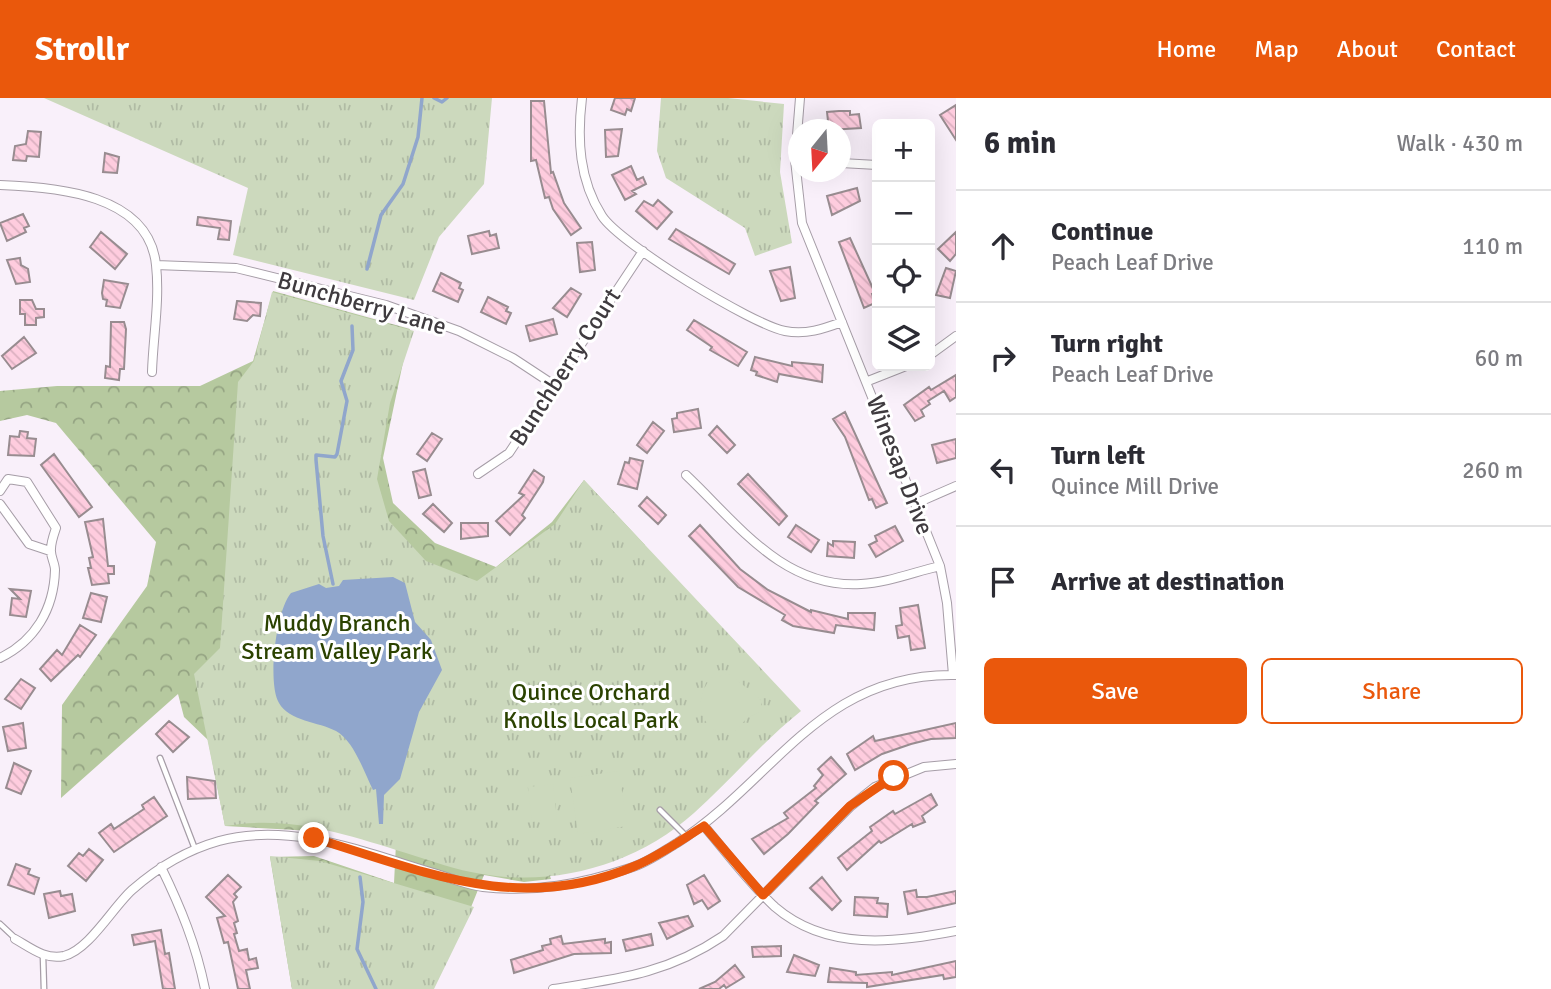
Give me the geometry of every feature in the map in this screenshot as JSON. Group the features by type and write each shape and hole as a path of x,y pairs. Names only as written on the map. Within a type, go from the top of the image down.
{"street":[{"path":"582,98 578,135 585,177 603,217 632,245 762,326 787,332 812,332 842,322"},
{"name":"Winesap Drive","path":"799,119 800,98"},
{"path":"851,164 872,166"},
{"name":"Winesap Drive","path":"799,182 803,223 940,566 947,603 954,675"},
{"path":"0,185 35,186 98,199 125,214 144,229 156,265 152,372"},
{"name":"Bunchberry Court","path":"478,474 509,453 643,251"},
{"name":"Bunchberry Lane","path":"156,265 236,268 386,305 459,331 513,358 554,385"},
{"path":"935,351 956,336"},
{"path":"867,381 893,371"},
{"path":"686,475 760,548 792,571 811,579 862,584 940,566"},
{"path":"0,491 8,479 27,482 56,528 50,551 55,566 46,614 24,643 0,658"},
{"path":"917,503 956,486"},
{"path":"0,503 29,544 50,551"},
{"path":"15,939 44,956 65,956 83,945 131,891 161,867 220,840 268,834 314,838 480,887 519,890 564,887 633,867 704,826 786,746 839,706 896,683 954,675"},
{"path":"553,989 635,976 679,963 723,936 850,806 876,786 924,767 956,764"},
{"path":"704,826 763,895 777,909 803,925 826,934 860,941 911,940 956,931"},
{"path":"161,867 185,914 205,989"}],"lane":[{"path":"160,758 196,849"},
{"path":"660,810 686,837"},
{"path":"0,924 15,939"},
{"path":"44,956 44,989"}],"green space":[{"path":"44,98 492,98 484,184 439,237 414,300 233,255 248,188"},
{"path":"661,98 728,98 784,104 780,172 792,243 755,256 745,228 666,178 657,151"},
{"name":"Muddy Branch Stream Valley Park","path":"273,291 410,329 383,458 393,503 435,543 496,567 552,522 584,480 645,545 537,837 551,879 524,882 484,875 459,937 292,989 270,857 314,856 394,883 398,804 329,758 313,831 225,826 208,740 184,717 178,694 61,798 62,705 147,586 156,542 56,423 27,415 0,421 0,391 57,386 200,386 253,361"},
{"path":"272,292 414,331 390,403 377,479 389,521 426,561 477,581 555,524 584,480 801,711 672,831 622,858 567,874 510,877 482,874 317,828 272,823 225,826 194,674 220,648 238,382 254,361"},
{"path":"730,674 762,701 760,712 747,718 733,734 713,729 702,715 701,706 705,687 711,678"},
{"path":"619,771 627,826 578,834 570,778"},
{"path":"553,784 557,819 532,822 528,787"},
{"path":"270,856 320,861 474,907 434,989 292,989"}],"water":[{"path":"393,577 405,583 415,622 431,640 442,670 419,712 400,779 384,795 383,824 379,824 376,789 373,790 353,749 336,731 297,717 284,709 275,693 274,664 277,630 291,593 319,584 326,588 339,586 343,580"}],"building":[{"path":"615,98 635,98 631,111 627,109 625,115 611,110"},
{"path":"531,101 544,101 551,173 553,172 564,203 581,228 571,235 553,209 549,197 545,198 536,160 531,161"},
{"path":"956,105 956,140 940,115"},
{"path":"850,111 850,115 859,114 861,128 851,129 851,119 828,119 827,112"},
{"path":"622,129 618,156 606,157 605,130"},
{"path":"28,131 41,132 39,157 27,156 26,161 13,160 15,146 26,144"},
{"path":"105,153 119,157 117,173 103,172"},
{"path":"631,166 637,180 643,177 646,184 632,191 636,194 625,200 612,175"},
{"path":"857,188 860,201 832,215 827,196"},
{"path":"658,200 672,212 657,229 636,211 644,201 653,206"},
{"path":"23,214 29,226 24,228 26,232 7,241 0,223"},
{"path":"198,217 231,221 229,240 218,239 220,228 197,225"},
{"path":"676,229 735,264 729,274 669,239"},
{"path":"489,231 490,236 496,234 499,248 472,254 468,236"},
{"path":"101,232 127,254 115,269 90,247"},
{"path":"956,232 956,254 950,261 938,249"},
{"path":"850,238 872,286 872,304 864,308 839,242"},
{"path":"592,242 595,270 580,272 577,243"},
{"path":"20,258 21,265 28,269 30,282 16,284 7,260"},
{"path":"790,267 795,298 781,301 770,271"},
{"path":"946,268 956,271 950,298 936,295"},
{"path":"441,273 461,283 459,288 463,290 458,302 433,291"},
{"path":"104,280 128,284 120,308 106,306 107,300 103,299 102,293"},
{"path":"571,288 581,294 567,317 553,308"},
{"path":"488,297 508,307 506,311 511,313 506,324 481,312"},
{"path":"20,300 32,300 36,309 44,309 44,317 36,318 36,325 25,325 25,314 20,314"},
{"path":"237,301 261,303 260,316 253,315 247,321 234,319"},
{"path":"553,319 557,334 530,341 526,326"},
{"path":"694,320 747,352 738,366 710,350 712,347 687,330"},
{"path":"111,322 124,322 126,329 124,369 120,369 119,380 105,378 106,366 110,367"},
{"path":"24,337 36,353 12,369 2,356"},
{"path":"755,357 792,366 792,362 823,365 822,382 779,374 777,382 756,375 757,372 751,370"},
{"path":"956,375 956,397 950,401 944,391 928,401 930,404 921,410 924,416 915,421 904,405 929,387 931,390"},
{"path":"698,409 701,428 674,432 672,419 677,418 677,413"},
{"path":"845,412 887,503 876,508 872,499 869,500 845,437 833,419"},
{"path":"653,422 664,431 647,453 637,445"},
{"path":"717,426 735,445 727,453 709,435"},
{"path":"20,431 28,432 27,438 36,439 34,456 8,455 10,436 19,437"},
{"path":"432,433 442,439 427,461 417,454"},
{"path":"956,439 956,458 937,463 932,445"},
{"path":"54,454 92,507 79,517 41,465"},
{"path":"630,458 643,461 637,489 618,484 625,462 629,463"},
{"path":"425,469 431,495 419,498 413,472"},
{"path":"534,470 544,477 543,482 522,515 525,518 510,535 496,521 524,495 519,493"},
{"path":"748,474 787,516 779,525 738,484"},
{"path":"647,497 666,515 658,524 639,506"},
{"path":"433,504 452,523 444,532 423,514"},
{"path":"103,519 108,566 114,566 114,574 108,574 109,583 92,585 88,568 91,568 89,558 93,557 85,522"},
{"path":"461,523 488,523 488,536 461,539"},
{"path":"700,525 740,569 768,590 811,612 848,619 848,613 875,613 874,630 836,625 834,633 793,626 782,620 785,615 738,587 689,536"},
{"path":"796,525 819,540 811,552 788,537"},
{"path":"895,526 903,541 876,557 869,545 877,541 875,536"},
{"path":"833,541 855,542 854,558 827,556 828,543 833,546"},
{"path":"10,589 31,591 26,617 10,615 12,598 20,599"},
{"path":"91,593 107,597 101,622 83,618"},
{"path":"918,605 925,648 911,650 909,636 898,638 896,626 902,625 900,608"},
{"path":"80,625 96,635 80,657 78,655 51,681 40,669 57,650 62,655"},
{"path":"21,679 35,688 21,709 5,699"},
{"path":"169,721 189,737 173,752 156,734"},
{"path":"23,723 26,748 8,751 3,727"},
{"path":"956,723 956,738 931,739 911,744 882,754 855,770 847,754 873,736 875,741"},
{"path":"831,757 846,774 815,801 818,803 788,834 764,854 752,839 788,818 784,813 816,788 814,786 823,775 818,769"},
{"path":"14,763 31,771 21,794 6,788"},
{"path":"187,777 215,781 216,798 188,799"},
{"path":"931,794 937,805 922,816 925,822 913,827 912,824 881,843 879,841 847,870 838,858 872,831 870,827 893,811 895,814"},
{"path":"154,797 167,816 114,852 99,833 111,824 114,829 144,809 142,805"},
{"path":"89,849 103,860 86,881 68,866 79,853 83,856"},
{"path":"16,864 30,869 28,874 39,878 34,894 8,885"},
{"path":"228,875 241,887 234,894 237,897 233,902 238,921 234,923 237,933 234,934 239,951 247,949 249,960 256,958 258,968 246,970 250,989 238,989 228,942 224,943 217,918 225,916 206,897"},
{"path":"704,875 720,901 708,909 702,900 694,904 687,885"},
{"path":"822,877 841,901 832,910 810,888"},
{"path":"916,890 917,897 956,891 956,903 908,914 904,892"},
{"path":"60,891 61,896 72,894 75,911 49,918 44,894"},
{"path":"855,897 878,898 877,903 888,904 887,917 854,915"},
{"path":"688,916 693,926 667,939 659,923"},
{"path":"161,930 165,954 169,953 175,989 163,989 155,941 134,945 132,935"},
{"path":"651,934 653,945 626,951 623,940"},
{"path":"561,936 563,944 605,939 605,943 611,942 611,953 574,954 514,973 511,960 543,950 542,946 551,944 550,939"},
{"path":"781,946 781,956 753,957 752,947"},
{"path":"794,955 819,965 815,976 787,972"},
{"path":"956,961 956,977 944,979 943,975 867,987 867,983 828,982 830,968 856,972 856,975 892,972 892,975"},
{"path":"735,965 744,977 726,988 724,985 719,989 699,989 715,982"}],"waterway":[{"path":"367,269 381,215 403,184 418,137 422,98"},
{"path":"434,98 442,102 447,98"},
{"path":"333,584 323,536 316,455 335,457 337,454 347,401 341,381 353,350 352,326"},
{"path":"360,877 363,902 357,949 376,989"}],"route":[{"path":"314,838 480,887 519,890 564,887 633,867 704,826 763,895 850,806 894,776"}],"park label":[{"name":"Quince Orchard Knolls Local Park","path":"591,706"}]}
